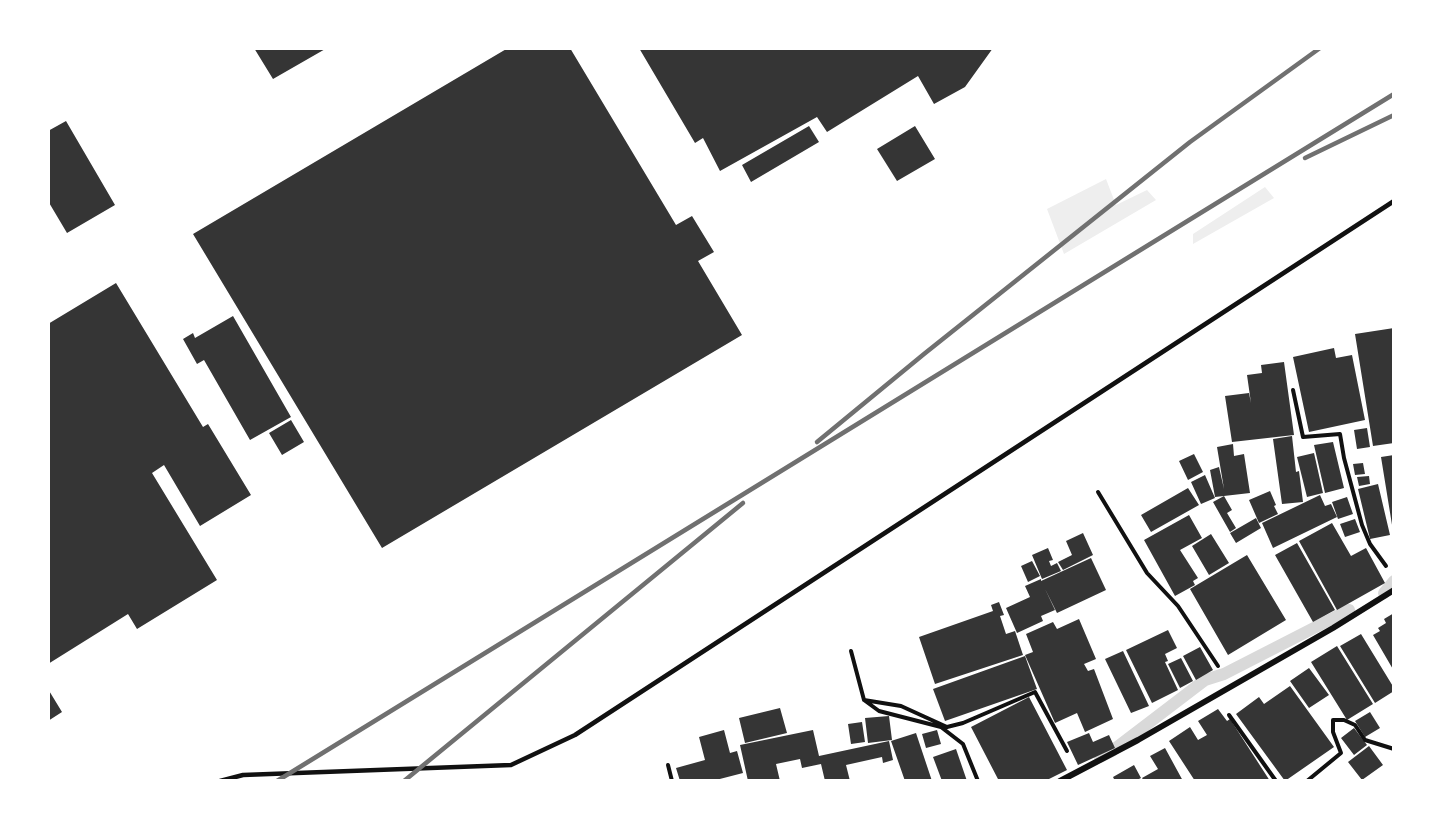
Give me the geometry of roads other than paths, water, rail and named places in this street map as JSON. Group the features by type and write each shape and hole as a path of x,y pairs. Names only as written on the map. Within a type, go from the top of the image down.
{"street":[{"path":"1060,781 1138,740 1333,628 1394,590"}],"lane":[{"path":"219,781 243,775 511,765 575,735 1394,201"}],"waterway":[{"path":"1384,593 1394,581"},
{"path":"1100,757 1112,751 1205,680 1224,674 1349,610"}],"railway":[{"path":"817,442 1190,142 1320,48"},
{"path":"277,781 1394,94"},
{"path":"1305,158 1394,115"},
{"path":"404,781 743,503"}]}
